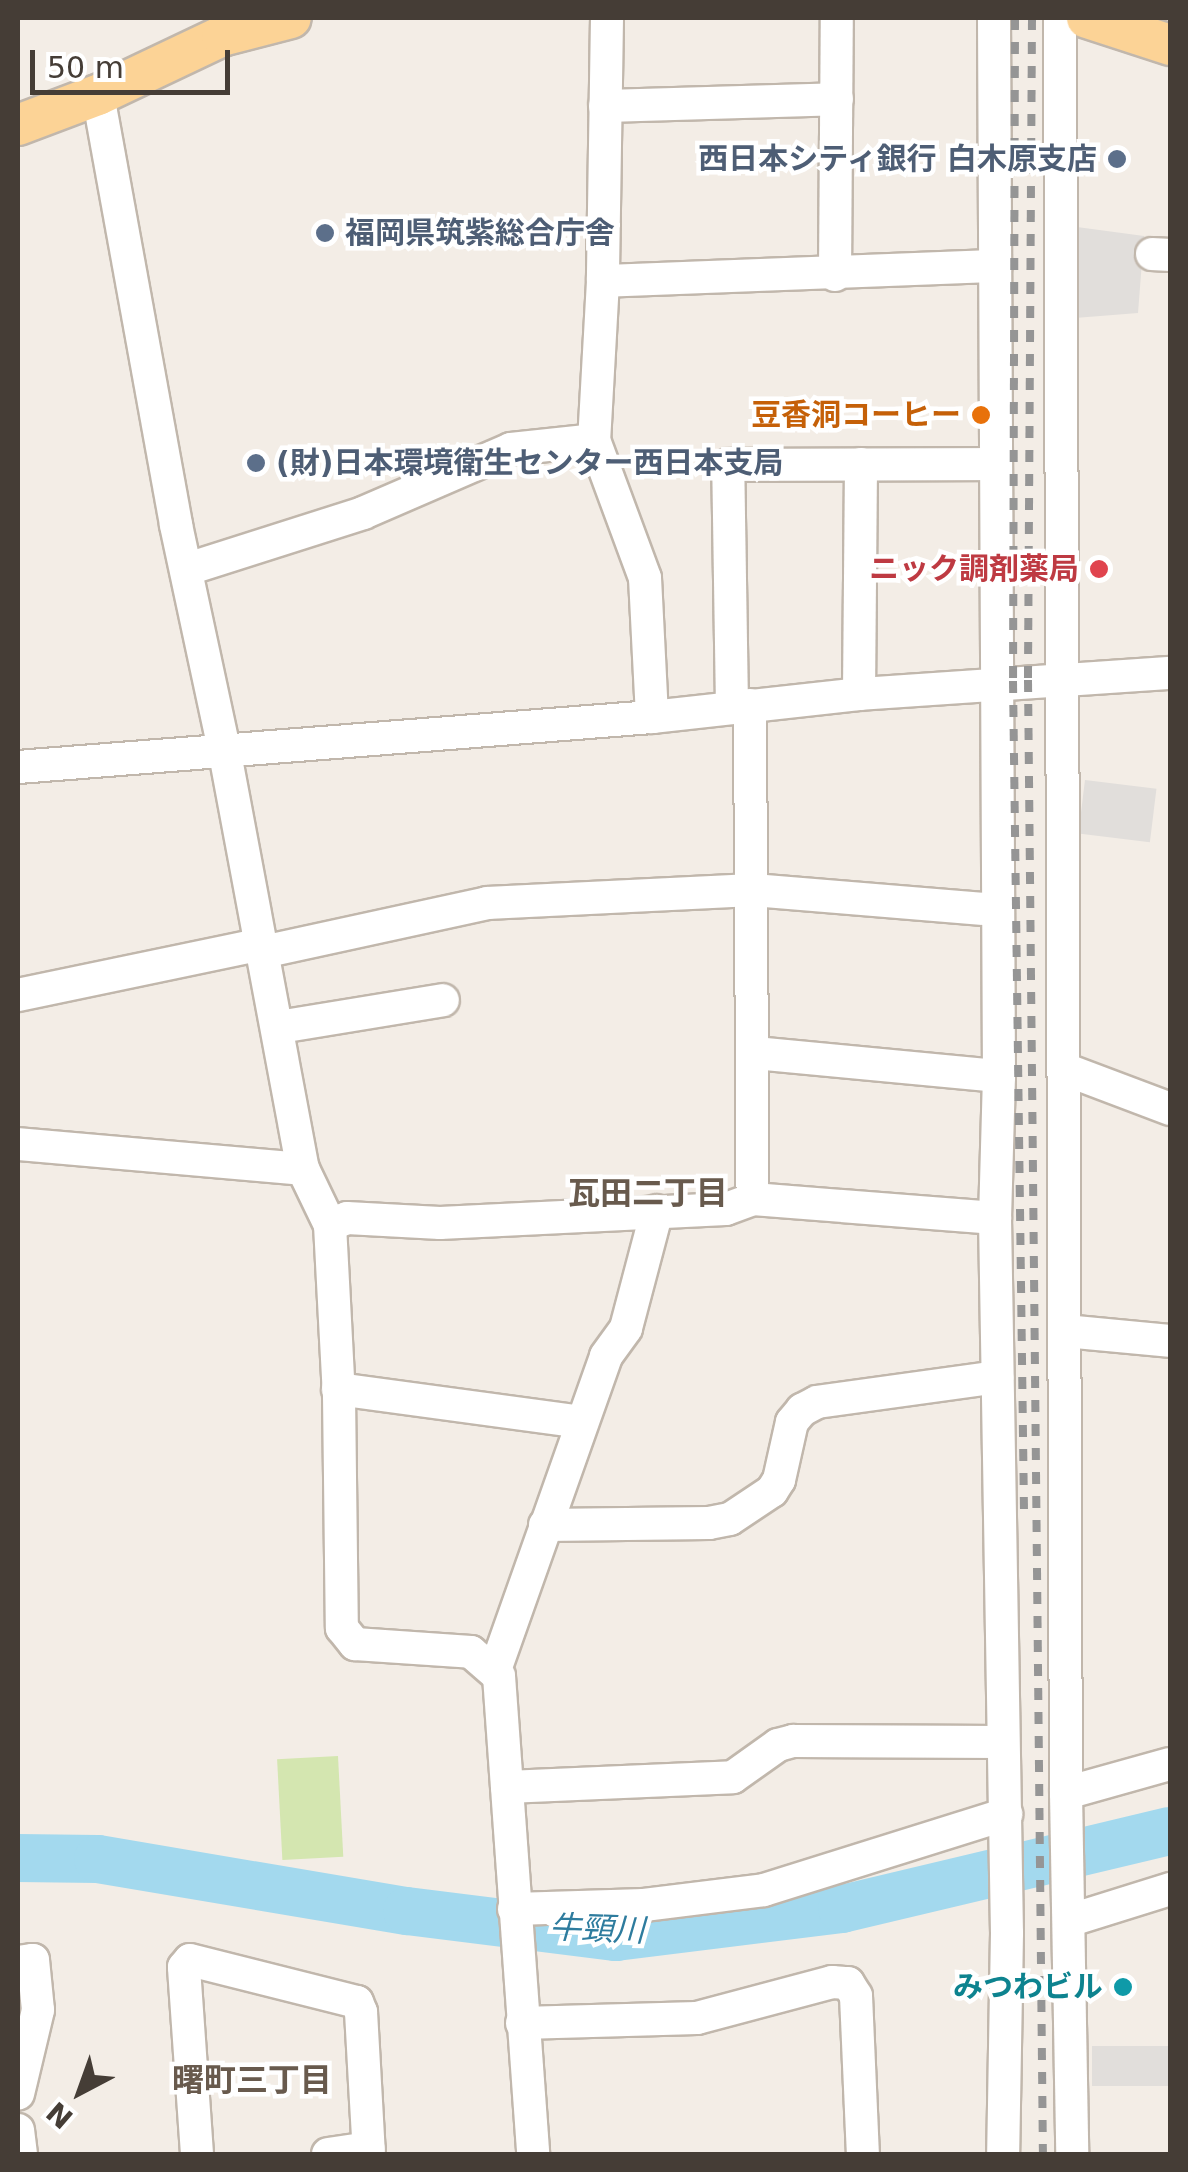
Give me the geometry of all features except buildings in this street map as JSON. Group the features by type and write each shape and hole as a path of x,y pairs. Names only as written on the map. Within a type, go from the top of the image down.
{"main road":[{"path":"18,125 98,95 222,27 291,18"},
{"path":"1085,18 1170,45"}],"street":[{"path":"607,18 603,281 594,440 645,578 652,717"},
{"path":"835,275 836,18"},
{"path":"994,18 999,1076 995,1218 1007,1933 1003,2154"},
{"path":"1072,2154 1066,1794 1067,1070 1062,680 1085,18"},
{"path":"98,95 279,1027 303,1169 330,1225 338,1389 342,1628 356,1644 471,1652 495,1670"},
{"path":"604,106 837,99"},
{"path":"603,281 996,266"},
{"path":"188,568 362,513 511,449 594,440"},
{"path":"859,694 861,464"},
{"path":"753,1199 753,890 728,465 996,464"},
{"path":"18,767 652,717 859,694 1170,672"},
{"path":"18,996 488,903 753,890 997,910"},
{"path":"279,1027 443,1000"},
{"path":"755,1053 999,1076"},
{"path":"1067,1070 1170,1109"},
{"path":"18,1144 303,1169"},
{"path":"330,1225 347,1218 440,1223 726,1209 753,1199 995,1218"},
{"path":"533,2154 495,1670 606,1356 626,1328 657,1211"},
{"path":"1066,1331 1170,1341"},
{"path":"546,1525 709,1523 730,1519 772,1491 779,1480 792,1422 802,1410 817,1402 998,1376"},
{"path":"338,1389 582,1422"},
{"path":"506,1787 733,1776 778,1746 794,1741 1001,1742"},
{"path":"1066,1794 1170,1764"},
{"path":"514,1909 644,1905 764,1890 1006,1814"},
{"path":"1071,1920 1170,1890"},
{"path":"18,1962 32,1960 38,2010 18,2094"},
{"path":"197,2154 184,1967 190,1960 356,2002 362,2012 369,2151 328,2154"},
{"path":"522,2017 697,2018 832,1982 848,1983 856,1996 863,2154"},
{"path":"18,2130 21,2154"}],"green space":[{"path":"338,1756 343,1857 282,1860 277,1759"}],"shaded area":[{"path":"1077,227 1144,236 1138,313 1075,318"},
{"path":"1085,780 1156,789 1150,842 1078,834"},
{"path":"1092,2046 1170,2046 1170,2086 1092,2086"}],"water":[{"path":"18,1853 97,1853 159,1870 88,1879 18,1877"}],"waterway":[{"name":"牛頸川","path":"18,1858 98,1859 407,1911 616,1937 842,1909 1170,1831"}],"railway":[{"path":"1015,18 1013,681 1024,1510"},
{"path":"1032,18 1028,680 1043,2154"}],"place":[{"name":"西日本シティ銀行 白木原支店","path":"1117,159"},
{"name":"福岡県筑紫総合庁舎","path":"325,233"},
{"name":"豆香洞コーヒー","path":"981,415"},
{"name":"(財)日本環境衛生センター西日本支局","path":"256,463"},
{"name":"ニック調剤薬局","path":"1099,569"},
{"name":"みつわビル","path":"1123,1987"}],"district":[{"name":"瓦田二丁目","path":"648,1193"},
{"name":"曙町三丁目","path":"252,2080"}]}
